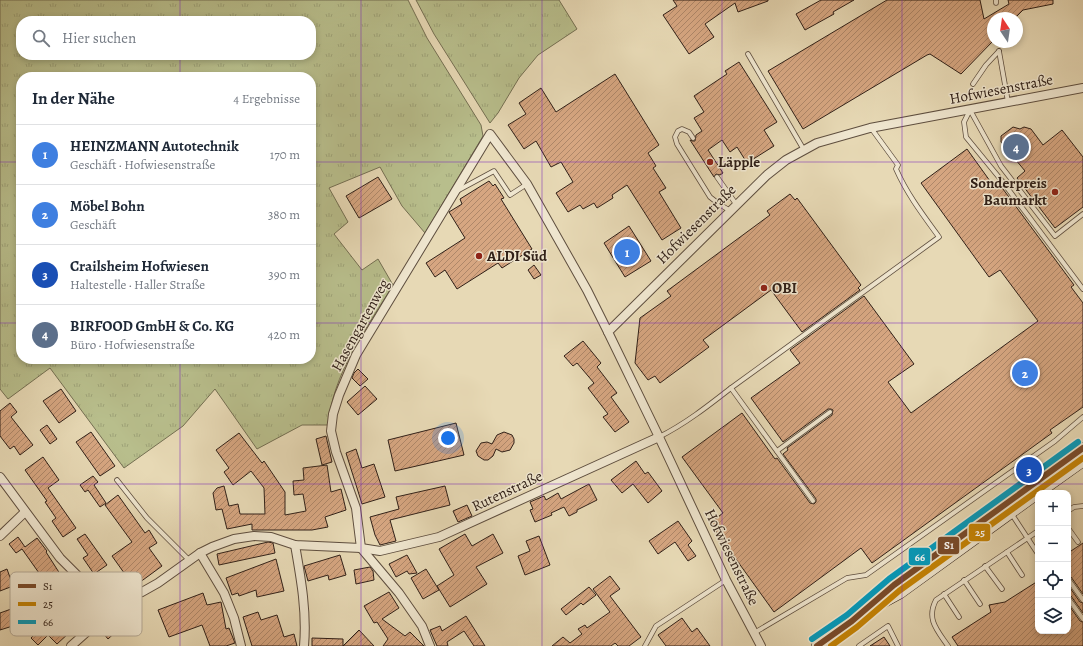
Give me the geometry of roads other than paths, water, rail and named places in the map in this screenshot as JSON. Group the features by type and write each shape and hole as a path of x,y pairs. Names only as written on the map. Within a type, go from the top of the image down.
{"main road":[{"path":"817,646 852,621 900,593 1082,450"},
{"path":"1042,490 1083,461"},
{"path":"1008,509 1035,495"}],"street":[{"name":"Hofwiesenstraße","path":"761,646 726,580 608,332 732,207 767,175 786,160 817,143 870,128 1083,88"},
{"name":"Hasengartenweg","path":"361,548 356,508 336,452 332,431 333,414 356,356 490,134 527,184"},
{"path":"527,184 587,290 608,332"},
{"name":"Rutenstraße","path":"142,592 158,583 200,553 234,539 254,536 271,537 295,545 361,548 380,551 439,538 659,437"},
{"path":"0,477 60,558 74,572"},
{"path":"0,536 25,512"},
{"path":"295,545 304,603 306,626 304,646"},
{"path":"361,548 399,593 422,626 430,646"},
{"path":"200,553 224,593 234,618 241,646"},
{"path":"71,646 82,636"}],"lane":[{"path":"973,84 986,65 1000,51 1008,103"},
{"path":"748,54 804,150"},
{"path":"970,110 1001,166 1055,236 1083,214"},
{"path":"970,110 964,122 966,137 1002,181 1083,289"},
{"path":"659,437 700,412 939,237 903,185 896,169 898,165 870,128"},
{"path":"693,138 689,132 682,129 678,130 675,137 677,144 710,197 720,204 732,207"},
{"path":"454,193 494,171 510,195 527,184"},
{"path":"717,177 732,207"},
{"path":"731,388 813,501"},
{"path":"777,451 830,412"},
{"path":"754,634 847,578 866,575 1055,441 1083,417"},
{"path":"117,480 147,518 190,561"},
{"path":"1071,509 1074,507 1083,506"},
{"path":"1008,509 1035,550"},
{"path":"1071,532 1078,542"},
{"path":"948,646 935,627 931,615 936,600 1035,534"},
{"path":"1007,552 1022,575"},
{"path":"986,566 1002,589"},
{"path":"645,646 656,626 726,580"},
{"path":"964,580 980,604"},
{"path":"1071,582 1083,600"},
{"path":"944,594 959,617"},
{"path":"1071,602 1083,619"},
{"path":"859,646 888,626 898,646"}],"place":[{"name":"BIRFOOD GmbH & Co. KG","path":"1016,147"},
{"name":"Läpple","path":"710,162"},
{"name":"Sonderpreis Baumarkt","path":"1055,192"},
{"name":"HEINZMANN Autotechnik","path":"627,252"},
{"name":"ALDI Süd","path":"479,256"},
{"name":"OBI","path":"764,288"},
{"name":"Möbel Bohn","path":"1025,373"},
{"name":"Crailsheim Hofwiesen","path":"1029,470"}]}
